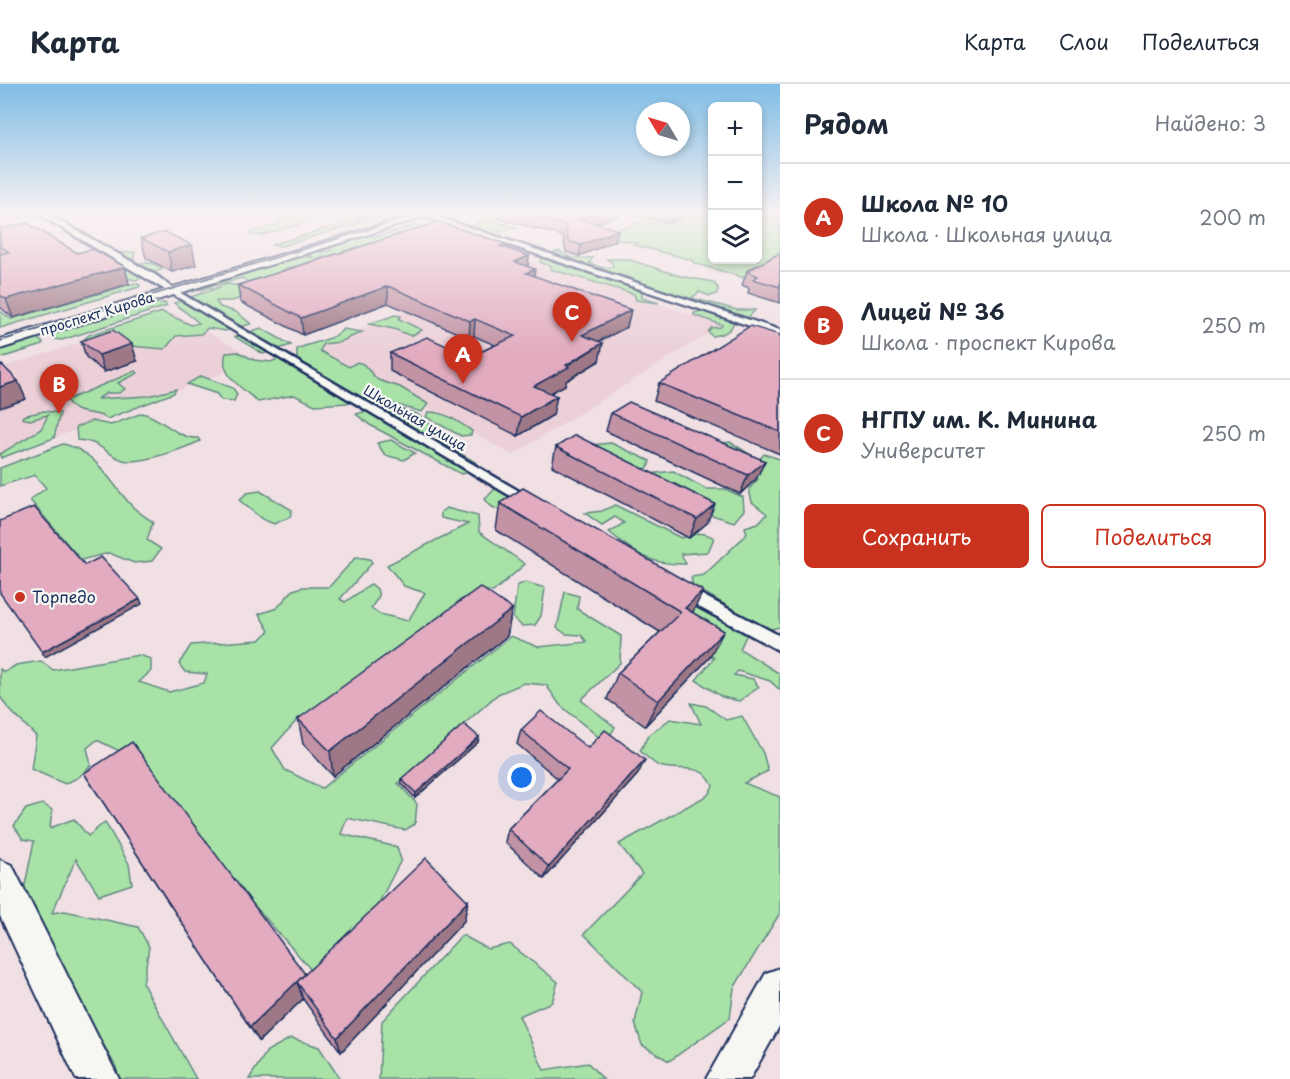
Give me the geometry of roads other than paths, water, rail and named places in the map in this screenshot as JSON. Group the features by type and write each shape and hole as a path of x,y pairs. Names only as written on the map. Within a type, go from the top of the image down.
{"street":[{"name":"Школьная улица","path":"116,258 546,511"},
{"name":"проспект Кирова","path":"0,344 270,258"},
{"path":"557,258 780,333"},
{"name":"проспект Кирова","path":"0,333 168,289"},
{"path":"668,582 780,644"},
{"path":"0,877 98,1079"},
{"path":"727,1079 780,987"}],"tram line":[{"path":"0,341 273,258"}],"place":[{"name":"НГПУ им. К. Минина","path":"572,342"},
{"name":"Школа № 10","path":"463,384"},
{"name":"Лицей № 36","path":"59,414"},
{"name":"Торпедо","path":"20,597"}]}
